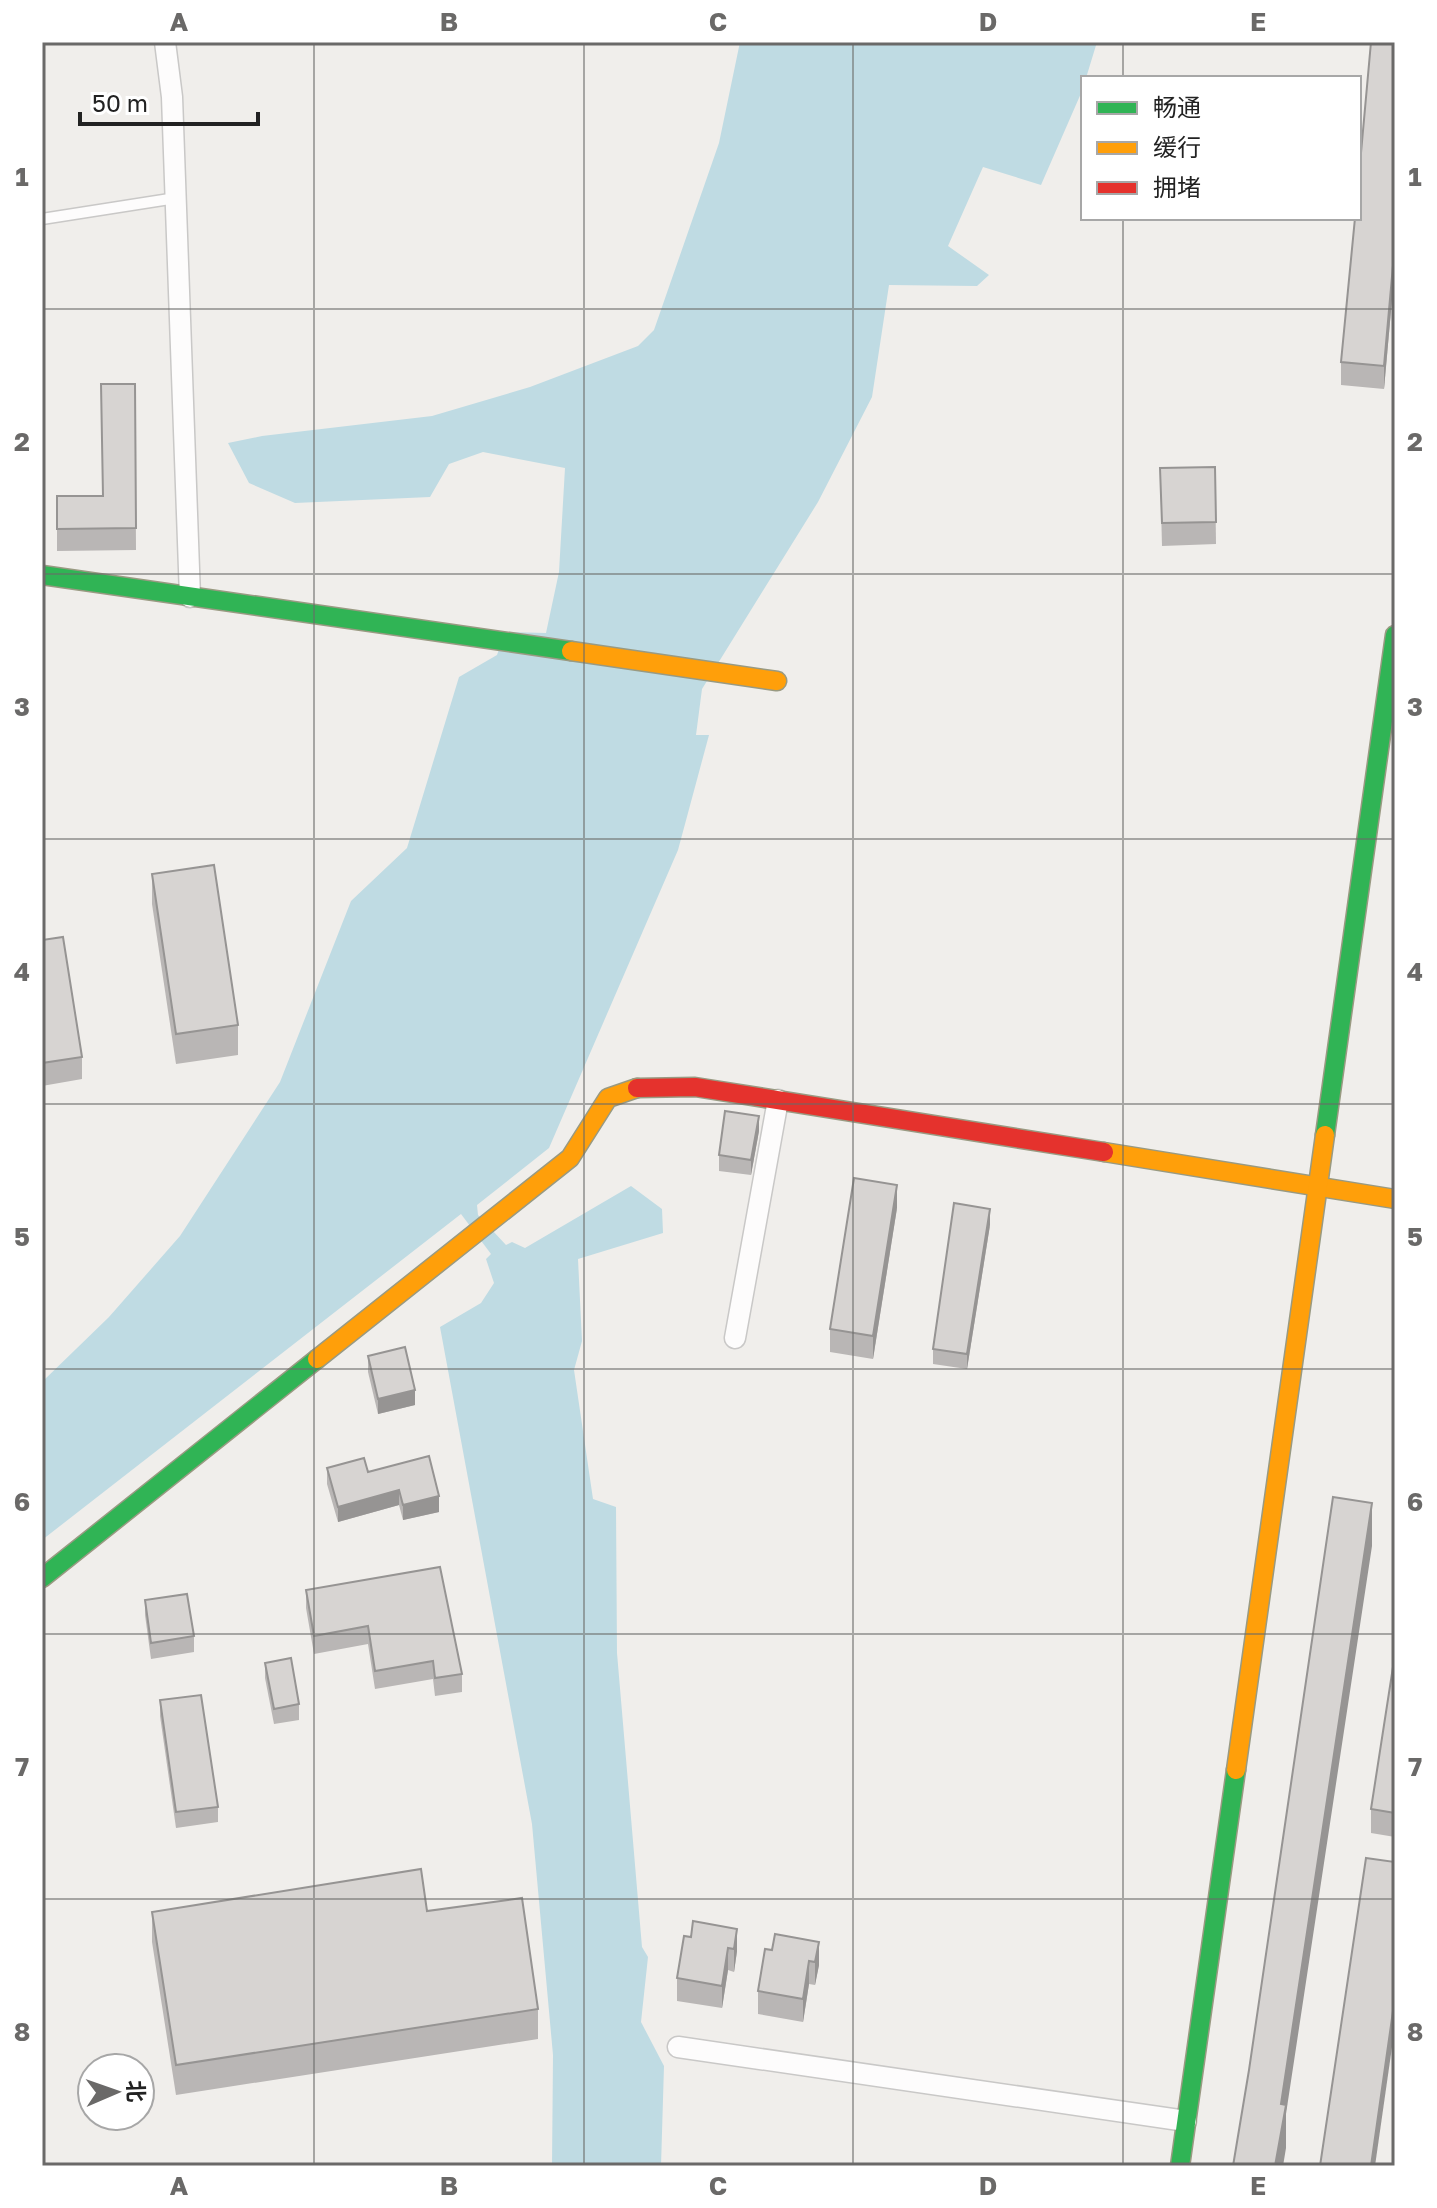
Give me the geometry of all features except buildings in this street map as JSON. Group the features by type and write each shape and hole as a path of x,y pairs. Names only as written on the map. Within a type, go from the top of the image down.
{"street":[{"path":"165,42 172,97 190,597"},
{"path":"42,575 777,681"},
{"path":"1180,2166 1395,635"},
{"path":"42,1578 570,1158 608,1098 640,1087 695,1087 1395,1199"},
{"path":"735,1338 778,1100"},
{"path":"678,2047 1186,2121"}],"lane":[{"path":"42,219 176,198"}],"water":[{"path":"740,42 1097,42 1087,76 1081,76 1081,93 1041,185 983,167 948,246 989,275 977,286 889,285 872,397 818,502 702,689 696,735 709,735 678,850 549,1148 477,1205 478,1215 506,1245 512,1242 525,1248 631,1186 662,1209 663,1233 578,1259 582,1341 574,1370 593,1499 616,1507 617,1653 642,1947 648,1957 641,2022 664,2066 661,2166 552,2166 553,2055 532,1824 440,1327 481,1303 494,1283 486,1259 491,1254 461,1214 42,1540 42,1382 109,1317 180,1236 280,1082 351,901 407,848 459,677 497,655 505,632 546,633 559,572 565,468 483,452 449,464 430,497 295,503 249,483 228,443 262,436 432,416 530,387 638,346 654,330 719,143"}],"traffic: fast":[{"path":"42,575 571,651"},
{"path":"1325,1135 1395,635"},
{"path":"42,1578 317,1359"},
{"path":"1180,2166 1236,1770"}],"traffic: slow":[{"path":"571,651 777,681"},
{"path":"317,1359 570,1158 608,1098 637,1088"},
{"path":"1236,1770 1325,1135"},
{"path":"1104,1152 1395,1199"}],"traffic: jam":[{"path":"637,1088 695,1087 1104,1152"}]}
